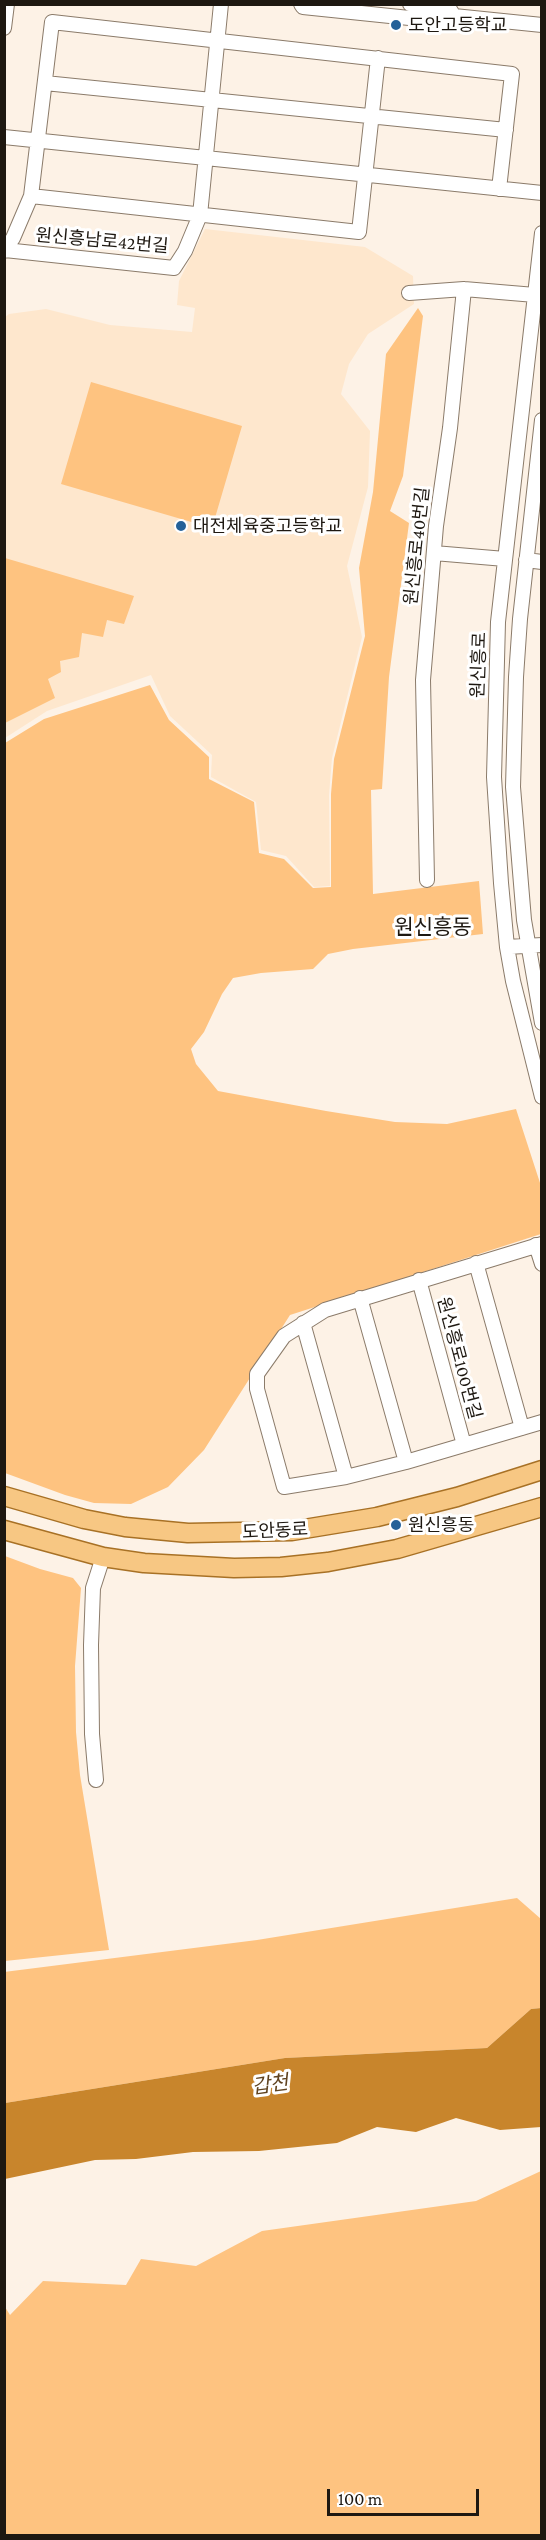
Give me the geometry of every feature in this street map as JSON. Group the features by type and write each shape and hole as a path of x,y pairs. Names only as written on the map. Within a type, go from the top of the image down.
{"main road":[{"name":"도안동로","path":"4,1496 84,1519 125,1527 188,1533 292,1531 377,1517 457,1497 542,1470"},
{"name":"도안동로","path":"4,1530 103,1557 144,1563 234,1568 328,1562 397,1549 542,1507"}],"street":[{"path":"4,28 7,4"},
{"name":"원신흥남로42번길","path":"221,4 218,41 200,215 185,251 174,268 5,250 31,196 52,22 218,41 378,58 512,74 499,189"},
{"path":"301,4 303,7 448,22 454,16"},
{"path":"410,4 448,8 454,16 542,25"},
{"name":"원신흥남로42번길","path":"31,196 359,232 378,58"},
{"path":"45,83 506,130"},
{"path":"4,137 542,193"},
{"name":"원신흥로","path":"542,233 505,559 495,674 494,777 507,947 513,981 542,1097"},
{"path":"409,292 464,289 535,294"},
{"name":"원신흥로40번길","path":"427,880 423,680 434,553 464,289"},
{"name":"원신흥로","path":"542,420 516,676 513,786 517,851 534,945 542,1023"},
{"path":"434,553 505,559"},
{"path":"526,560 542,562"},
{"path":"507,947 534,945"},
{"name":"원신흥로100번길","path":"346,1477 285,1487 258,1389 257,1374 284,1336 325,1310 539,1244 542,1264"},
{"path":"476,1263 522,1428"},
{"name":"원신흥로100번길","path":"419,1280 464,1445"},
{"path":"360,1298 406,1462"},
{"path":"303,1323 346,1477 542,1422"},
{"path":"96,1780 92,1734 91,1645 93,1588 103,1557"}],"shaded area":[{"name":"대전체육중고등학교","path":"205,229 365,247 413,276 414,304 368,334 349,364 341,394 370,431 368,487 347,566 362,637 332,758 329,795 330,886 314,887 286,856 261,850 256,802 211,777 212,755 170,716 151,675 47,711 5,738 5,317 9,314 46,309 110,325 192,332 195,308 177,305 179,281"},
{"path":"418,308 423,316 403,476 390,511 409,523 389,677 382,789 371,790 373,894 479,881 483,934 353,949 328,954 313,969 261,973 233,978 222,994 204,1032 191,1049 196,1064 218,1091 326,1111 395,1122 447,1124 516,1109 541,1186 541,1234 290,1315 204,1450 168,1487 131,1504 94,1503 65,1495 5,1473 5,743 44,719 150,685 169,720 209,757 209,779 254,802 259,853 284,859 313,888 331,887 331,794 334,759 365,636 359,568 373,492 386,354"},
{"path":"91,382 242,426 212,528 61,484"},
{"path":"5,558 134,596 124,624 107,620 103,637 82,633 79,657 60,661 61,672 48,679 55,698 5,723"},
{"path":"5,1556 73,1578 81,1588 75,1666 76,1732 80,1775 109,1950 5,1961"},
{"path":"517,1898 541,1919 541,2008 531,2009 487,2048 285,2058 5,2103 4,1972 257,1940"},
{"path":"541,2171 541,2535 5,2535 5,2307 10,2315 43,2281 126,2285 141,2259 196,2266 262,2231 476,2201"}],"water":[{"name":"갑천","path":"541,2008 541,2127 500,2130 456,2118 416,2132 377,2127 337,2143 259,2151 193,2152 136,2159 95,2160 5,2179 5,2103 285,2058 487,2048 531,2009"}],"place":[{"name":"도안고등학교","path":"396,25"},
{"name":"대전체육중고등학교","path":"181,526"},
{"name":"원신흥동","path":"396,1525"}],"district":[{"name":"원신흥동","path":"433,928"}]}
